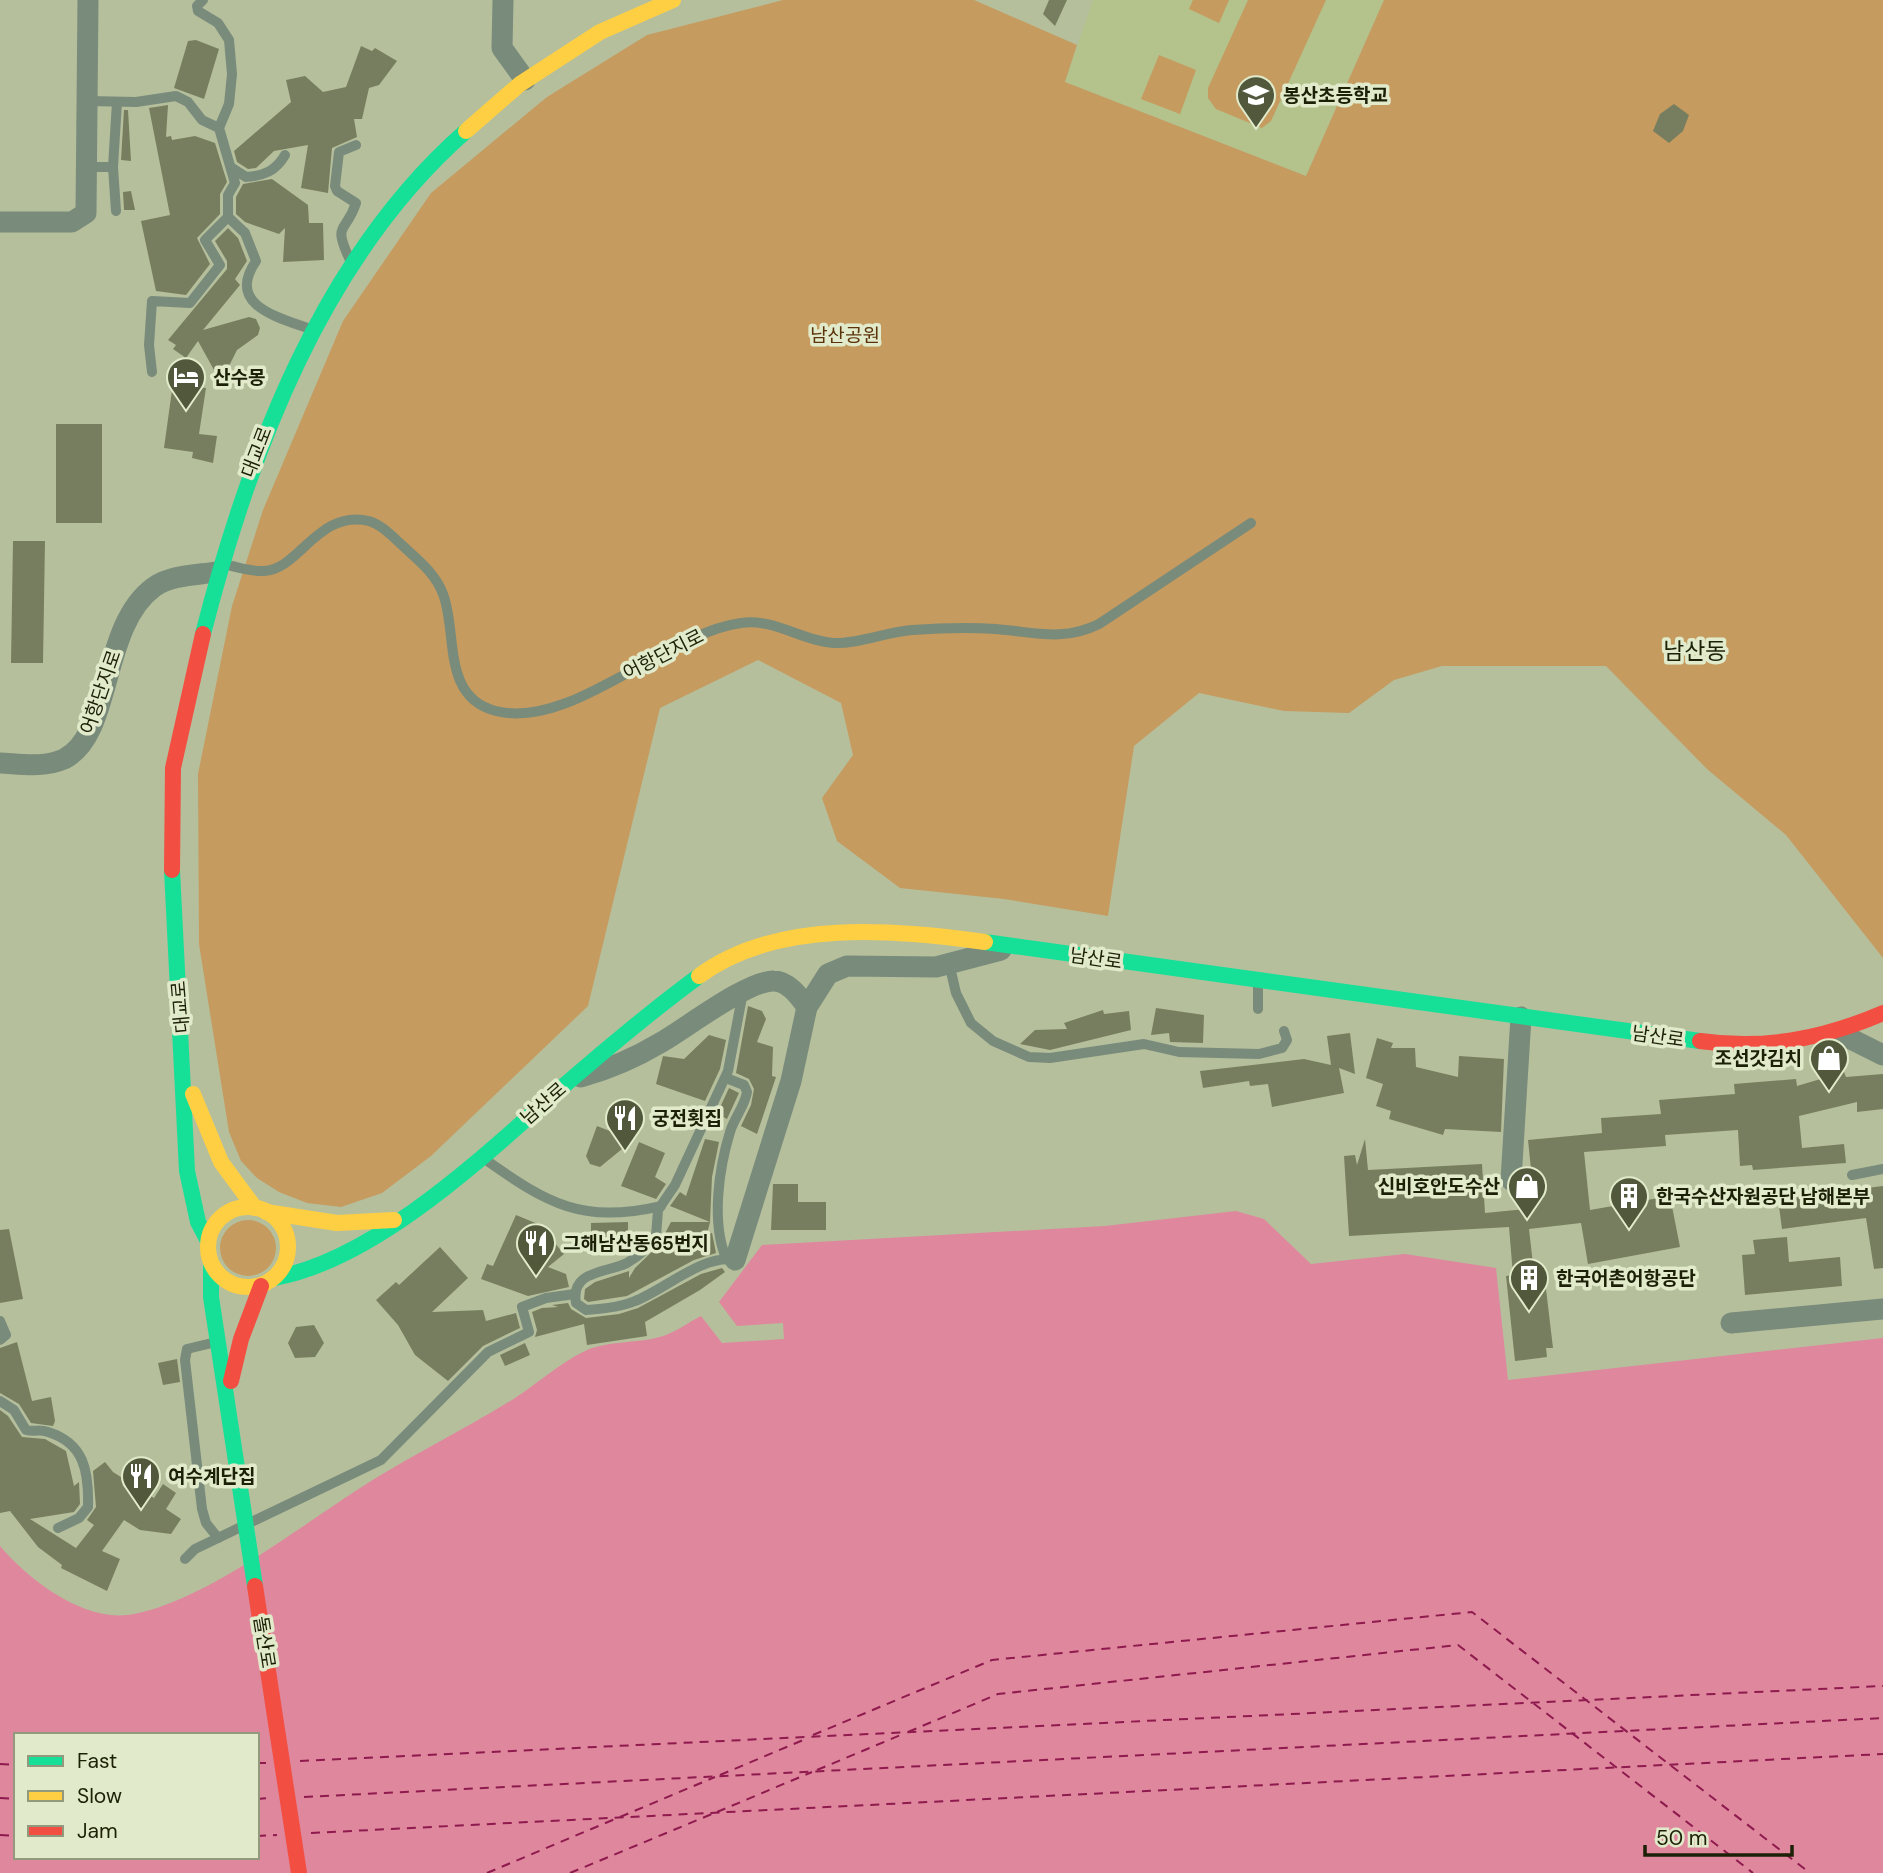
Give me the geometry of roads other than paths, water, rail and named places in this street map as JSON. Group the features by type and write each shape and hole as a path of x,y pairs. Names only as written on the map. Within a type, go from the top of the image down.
{"main road":[{"name":"대교로","path":"229,1407 209,1286 211,1263 208,1241 198,1223 190,1182 185,1118 186,1074 179,1003 169,816 173,765 217,568 260,439 314,331 352,266 397,201 465,129 526,80 601,32 673,0"},
{"name":"남산로","path":"267,1282 297,1274 356,1247 450,1186 567,1082 687,983 728,960 769,944 816,935 910,932 1738,1045 1778,1044 1839,1033 1883,1013"},
{"name":"대교로","path":"186,1074 221,1162 260,1210 284,1230 288,1243 282,1268 267,1282 241,1339 229,1407"},
{"path":"208,1241 212,1228 230,1211 260,1210 337,1223 394,1220"},
{"path":"211,1263 217,1273 237,1286 267,1282"},
{"name":"돌산로","path":"229,1407 299,1873"}],"street":[{"path":"0,222 72,222 81,218 88,206 88,0"},
{"path":"503,0 502,48 526,80"},
{"name":"어항단지로","path":"0,763 47,764 74,752 90,730 127,618 155,586 217,568"},
{"path":"730,1259 791,1081 807,1007 822,979 840,968 926,968 1013,947"},
{"path":"567,1082 637,1056 743,992 767,982 781,982 795,992 807,1007"},
{"path":"1511,1180 1521,1017"},
{"path":"1839,1033 1883,1030"},
{"path":"1839,1033 1883,1055"},
{"path":"1731,1323 1883,1309"}],"lane":[{"path":"152,372 149,345 152,301 185,305 196,299 220,265 205,240 228,217 228,195 235,183 219,128 229,104 232,53 224,30 198,11 197,6 203,0"},
{"path":"88,101 117,102 176,96 188,102 202,120 219,128"},
{"path":"116,211 113,167 117,102"},
{"path":"352,266 340,235 344,222 356,203 337,191 335,183 340,152 356,145"},
{"path":"232,168 246,177 262,174 275,168 285,155"},
{"path":"88,167 113,167"},
{"path":"228,217 245,233 254,253 256,261 246,278 250,298 271,314 314,331"},
{"name":"어항단지로","path":"217,568 264,571 281,565 314,535 327,528 358,520 378,524 425,566 437,582 446,605 452,658 461,682 486,707 513,712 546,708 582,696 697,635 741,623 767,624 834,643 910,630 996,629 1062,636 1081,632 1099,624 1251,523"},
{"path":"949,963 956,993 971,1023 993,1041 1029,1057 1050,1058 1144,1044 1179,1052 1265,1053 1285,1045 1287,1040 1284,1031"},
{"path":"1258,1009 1259,980"},
{"path":"726,1078 744,1085 747,1092 730,1132 720,1182 719,1224 730,1259 701,1265 629,1303 582,1309 576,1303 575,1294 584,1278 628,1262 648,1247 656,1236 656,1219 660,1206 675,1185 726,1078 743,992"},
{"path":"482,1157 532,1193 587,1213 638,1211 660,1206"},
{"path":"1853,1175 1883,1169"},
{"path":"185,1559 191,1551 381,1460 488,1352 526,1335 528,1329 523,1307 546,1298 575,1294"},
{"path":"0,1321 6,1335 0,1340"},
{"path":"218,1342 187,1349 185,1356 202,1510 206,1523 218,1538"},
{"path":"0,1401 14,1410 26,1430 51,1433 76,1446 81,1454 88,1507 79,1518 58,1528"}],"place":[{"name":"봉산초등학교","path":"1256,129"},
{"name":"산수몽","path":"186,411"},
{"name":"조선갓김치","path":"1829,1092"},
{"name":"궁전횟집","path":"625,1152"},
{"name":"신비호안도수산","path":"1527,1220"},
{"name":"한국수산자원공단 남해본부","path":"1629,1230"},
{"name":"그해남산동65번지","path":"536,1277"},
{"name":"한국어촌어항공단","path":"1529,1312"},
{"name":"여수계단집","path":"141,1510"}],"district":[{"name":"남산동","path":"1695,651"}],"park label":[{"name":"남산공원","path":"845,335"}]}
